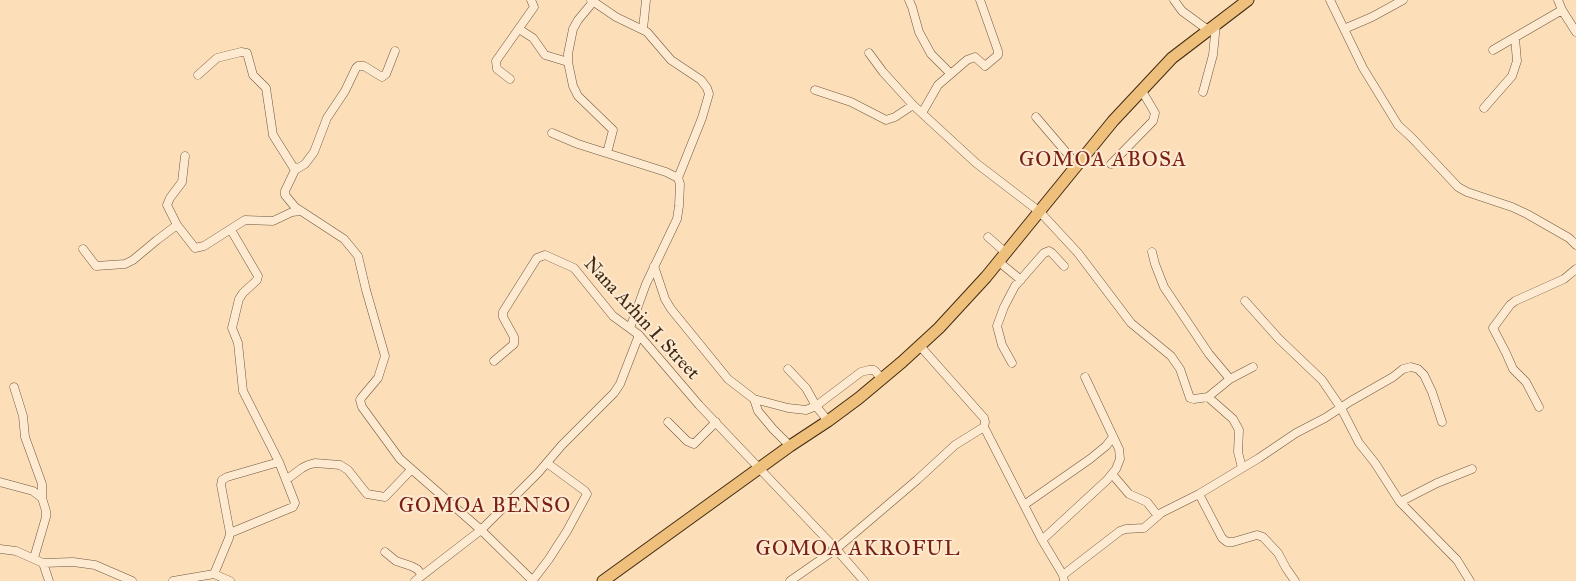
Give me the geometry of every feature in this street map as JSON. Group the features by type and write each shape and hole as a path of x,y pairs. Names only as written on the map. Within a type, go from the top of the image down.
{"main road":[{"path":"603,581 759,468 828,421 882,379 920,346 953,314 1003,257 1113,121 1172,58 1248,0"}],"street":[{"path":"510,80 497,69 496,61 534,7 531,0"},
{"path":"643,30 646,0"},
{"path":"909,0 919,32 931,54 951,74"},
{"path":"922,113 938,85 969,58 974,57 985,66 998,55 980,0"},
{"path":"1174,0 1182,11 1212,27 1214,55 1203,92"},
{"path":"1330,0 1363,68 1398,125 1458,187 1527,214 1569,238 1576,245"},
{"path":"1344,29 1372,17 1402,0"},
{"path":"1558,0 1576,32"},
{"path":"607,153 614,130 578,96 573,86 568,62 573,29 592,1 616,17 652,36 671,60 705,83 708,94 702,118 678,178 680,184 679,213 654,266 630,328"},
{"path":"1493,50 1562,10"},
{"path":"519,29 533,38 545,55 568,62"},
{"path":"1484,108 1512,76 1517,61 1515,38"},
{"path":"395,51 386,74 382,77 364,66 356,68 345,91 327,118 314,152 305,164 296,170 286,187 285,193 290,202 301,211 344,239 358,256 368,299 385,353 380,374 362,398 360,404 395,455 482,530 533,581 567,531 587,494 547,463"},
{"path":"198,75 217,58 240,52 247,53 253,75 266,88 273,135 296,170"},
{"path":"869,53 883,72 913,105 976,163 1040,212 1085,261 1097,280 1131,323 1171,356 1180,369 1190,398 1208,397 1230,379 1253,367"},
{"path":"815,90 851,102 886,120 895,117 913,105"},
{"path":"1112,164 1152,121 1155,113 1142,91"},
{"path":"1036,117 1077,165"},
{"path":"552,133 666,172 678,178"},
{"path":"185,156 182,182 167,205 177,225 195,248 204,246 245,220 273,221 292,212 301,211"},
{"path":"82,249 96,266 125,264 133,260 177,225"},
{"path":"230,230 258,276 257,280 239,299 232,328 238,343 243,391 279,462 295,501 294,505 230,533"},
{"path":"988,237 1021,280"},
{"path":"1012,363 1002,345 996,326 1015,286 1046,252 1052,252 1064,266"},
{"path":"1152,252 1164,287 1209,354 1230,379"},
{"name":"Nana Arhin I. Street","path":"494,362 514,344 515,341 503,317 503,312 537,258 542,255 574,268 613,316 639,335 716,422 864,581"},
{"path":"654,266 665,299 671,309 728,379 754,399 802,410 809,409 816,406 861,372 874,370 882,379"},
{"path":"1539,407 1526,382 1513,369 1493,328 1515,301 1564,279 1576,269"},
{"path":"1245,301 1279,339 1322,380 1341,408 1359,443 1375,463 1400,502 1457,560 1470,581"},
{"path":"415,581 482,530 547,463 562,444 618,388 639,335"},
{"path":"920,346 981,413 985,422 984,427 1063,578 1120,531 1144,528 1166,510 1199,494 1296,433 1393,377 1403,369 1411,367 1418,369 1424,375 1442,422"},
{"path":"788,369 811,394 816,406 828,421"},
{"path":"1042,540 1112,474 1118,464 1120,455 1085,377"},
{"path":"14,388 23,416 25,437 42,484 42,498 46,516 34,558"},
{"path":"1208,397 1233,419 1239,430 1238,452 1242,468"},
{"path":"754,399 763,417 790,446"},
{"path":"668,422 687,441 694,444 716,422"},
{"path":"790,581 836,549 955,445 984,427"},
{"path":"1024,505 1090,459 1106,446 1113,437"},
{"path":"214,574 230,533 221,485 222,480 279,462"},
{"path":"286,480 308,465 340,466 348,470 367,494 385,497 411,470"},
{"path":"1400,502 1472,469"},
{"path":"1112,474 1129,494 1147,502 1158,516"},
{"path":"0,482 33,491 42,498"},
{"path":"1199,494 1222,538 1227,542 1233,542 1257,535 1264,537 1278,553 1295,581"},
{"path":"0,549 16,551 43,563 73,562 95,565 132,581"},
{"path":"385,552 396,561 417,569 422,575"},
{"path":"43,563 49,581"},
{"path":"173,581 214,574 230,581"}],"district":[{"name":"GOMOA ABOSA","path":"1103,161"},
{"name":"GOMOA BENSO","path":"485,507"},
{"name":"GOMOA AKROFUL","path":"858,550"}]}
